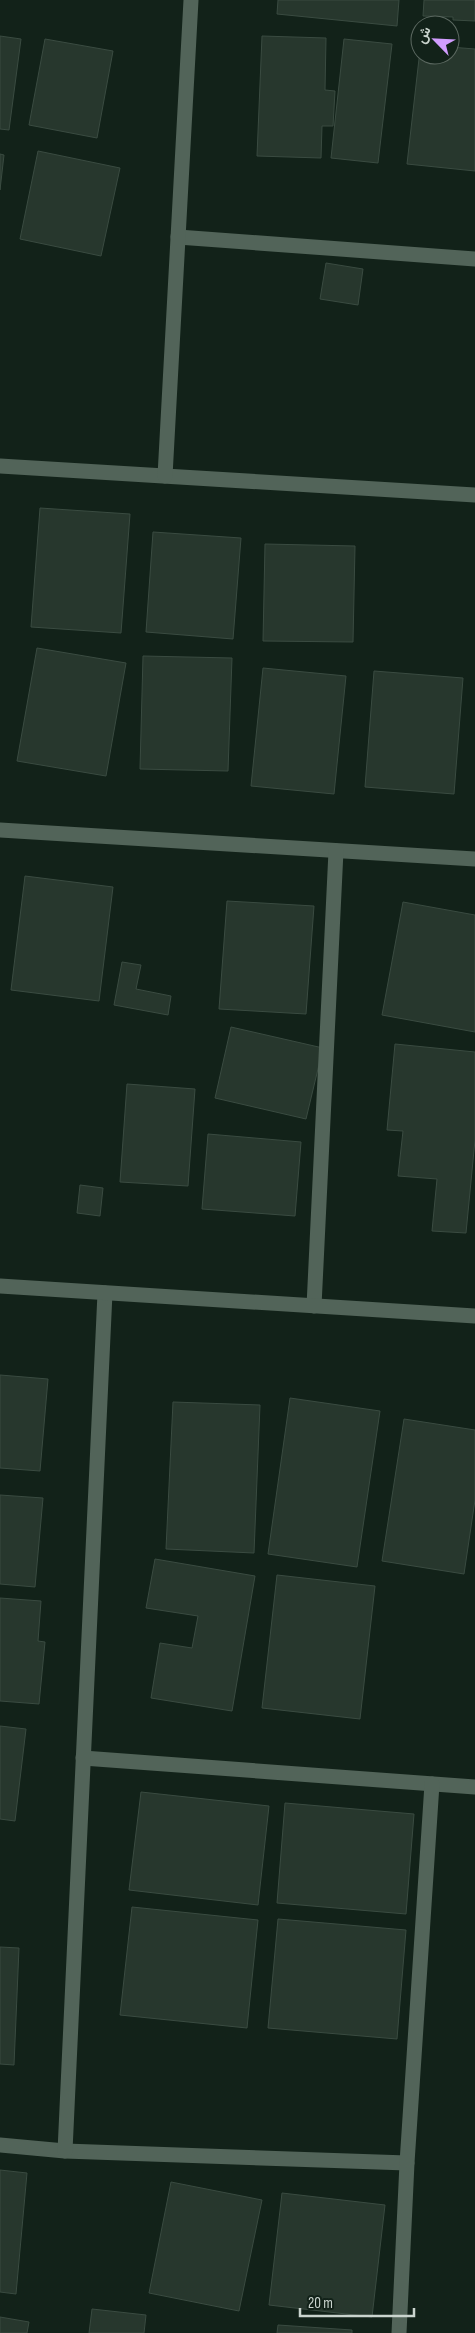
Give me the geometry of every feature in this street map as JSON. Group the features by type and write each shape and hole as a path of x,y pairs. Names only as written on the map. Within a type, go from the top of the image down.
{"street":[{"path":"165,476 191,0"},
{"path":"178,237 475,260"},
{"path":"0,466 475,495"},
{"path":"0,830 475,859"},
{"path":"314,1306 336,851"},
{"path":"0,1286 475,1316"},
{"path":"65,2151 106,1293"},
{"path":"83,1758 475,1787"},
{"path":"399,2333 407,2164 432,1784"},
{"path":"0,2145 65,2151 407,2164"}],"building":[{"path":"278,0 399,0 397,26 277,14"},
{"path":"424,0 475,0 475,21 460,20 460,15 423,15"},
{"path":"0,36 21,39 9,130 0,129"},
{"path":"262,36 326,38 325,90 335,91 333,126 322,126 321,158 257,156"},
{"path":"45,39 113,51 97,138 29,125"},
{"path":"344,39 392,44 378,163 331,158"},
{"path":"460,48 475,49 475,171 407,164 418,65 460,65"},
{"path":"38,151 120,168 101,256 20,239"},
{"path":"0,154 4,155 0,190"},
{"path":"326,263 363,269 358,305 320,299"},
{"path":"40,508 130,514 121,633 31,627"},
{"path":"153,532 241,538 233,639 146,632"},
{"path":"265,544 355,546 353,642 263,641"},
{"path":"37,648 126,663 106,776 17,761"},
{"path":"143,656 232,658 228,771 140,769"},
{"path":"263,668 346,676 334,794 251,786"},
{"path":"374,671 463,678 454,794 365,787"},
{"path":"25,876 113,887 99,1001 11,990"},
{"path":"227,901 314,906 306,1014 219,1009"},
{"path":"403,902 475,915 475,1032 382,1015"},
{"path":"122,962 141,965 136,989 171,996 168,1015 114,1005"},
{"path":"231,1027 323,1048 306,1119 215,1098"},
{"path":"395,1044 475,1052 475,1140 466,1233 432,1231 437,1179 398,1176 403,1131 387,1130"},
{"path":"127,1084 195,1089 188,1186 120,1182"},
{"path":"208,1134 301,1142 295,1216 202,1209"},
{"path":"80,1185 103,1188 100,1216 77,1213"},
{"path":"0,1375 48,1379 40,1471 0,1468"},
{"path":"290,1398 380,1411 357,1567 268,1554"},
{"path":"173,1402 260,1405 254,1553 166,1549"},
{"path":"404,1419 475,1430 475,1500 464,1574 382,1561"},
{"path":"0,1495 43,1498 35,1587 0,1584"},
{"path":"155,1559 255,1576 232,1711 151,1698 160,1643 192,1648 198,1616 146,1608"},
{"path":"277,1575 375,1586 360,1719 262,1708"},
{"path":"0,1598 41,1601 38,1641 45,1642 39,1704 0,1701"},
{"path":"0,1726 26,1729 15,1821 0,1819"},
{"path":"141,1792 269,1806 258,1905 129,1890"},
{"path":"285,1803 414,1814 406,1914 277,1903"},
{"path":"132,1907 258,1920 247,2028 120,2015"},
{"path":"278,1919 406,1930 397,2039 268,2028"},
{"path":"0,1947 19,1948 14,2065 0,2064"},
{"path":"0,2170 27,2173 16,2294 0,2292"},
{"path":"171,2182 262,2200 239,2311 149,2293"},
{"path":"282,2193 385,2205 372,2317 269,2305"},
{"path":"92,2309 146,2315 144,2333 89,2333"},
{"path":"0,2317 29,2322 27,2333 0,2333"},
{"path":"278,2325 352,2330 352,2333 277,2333"}]}
